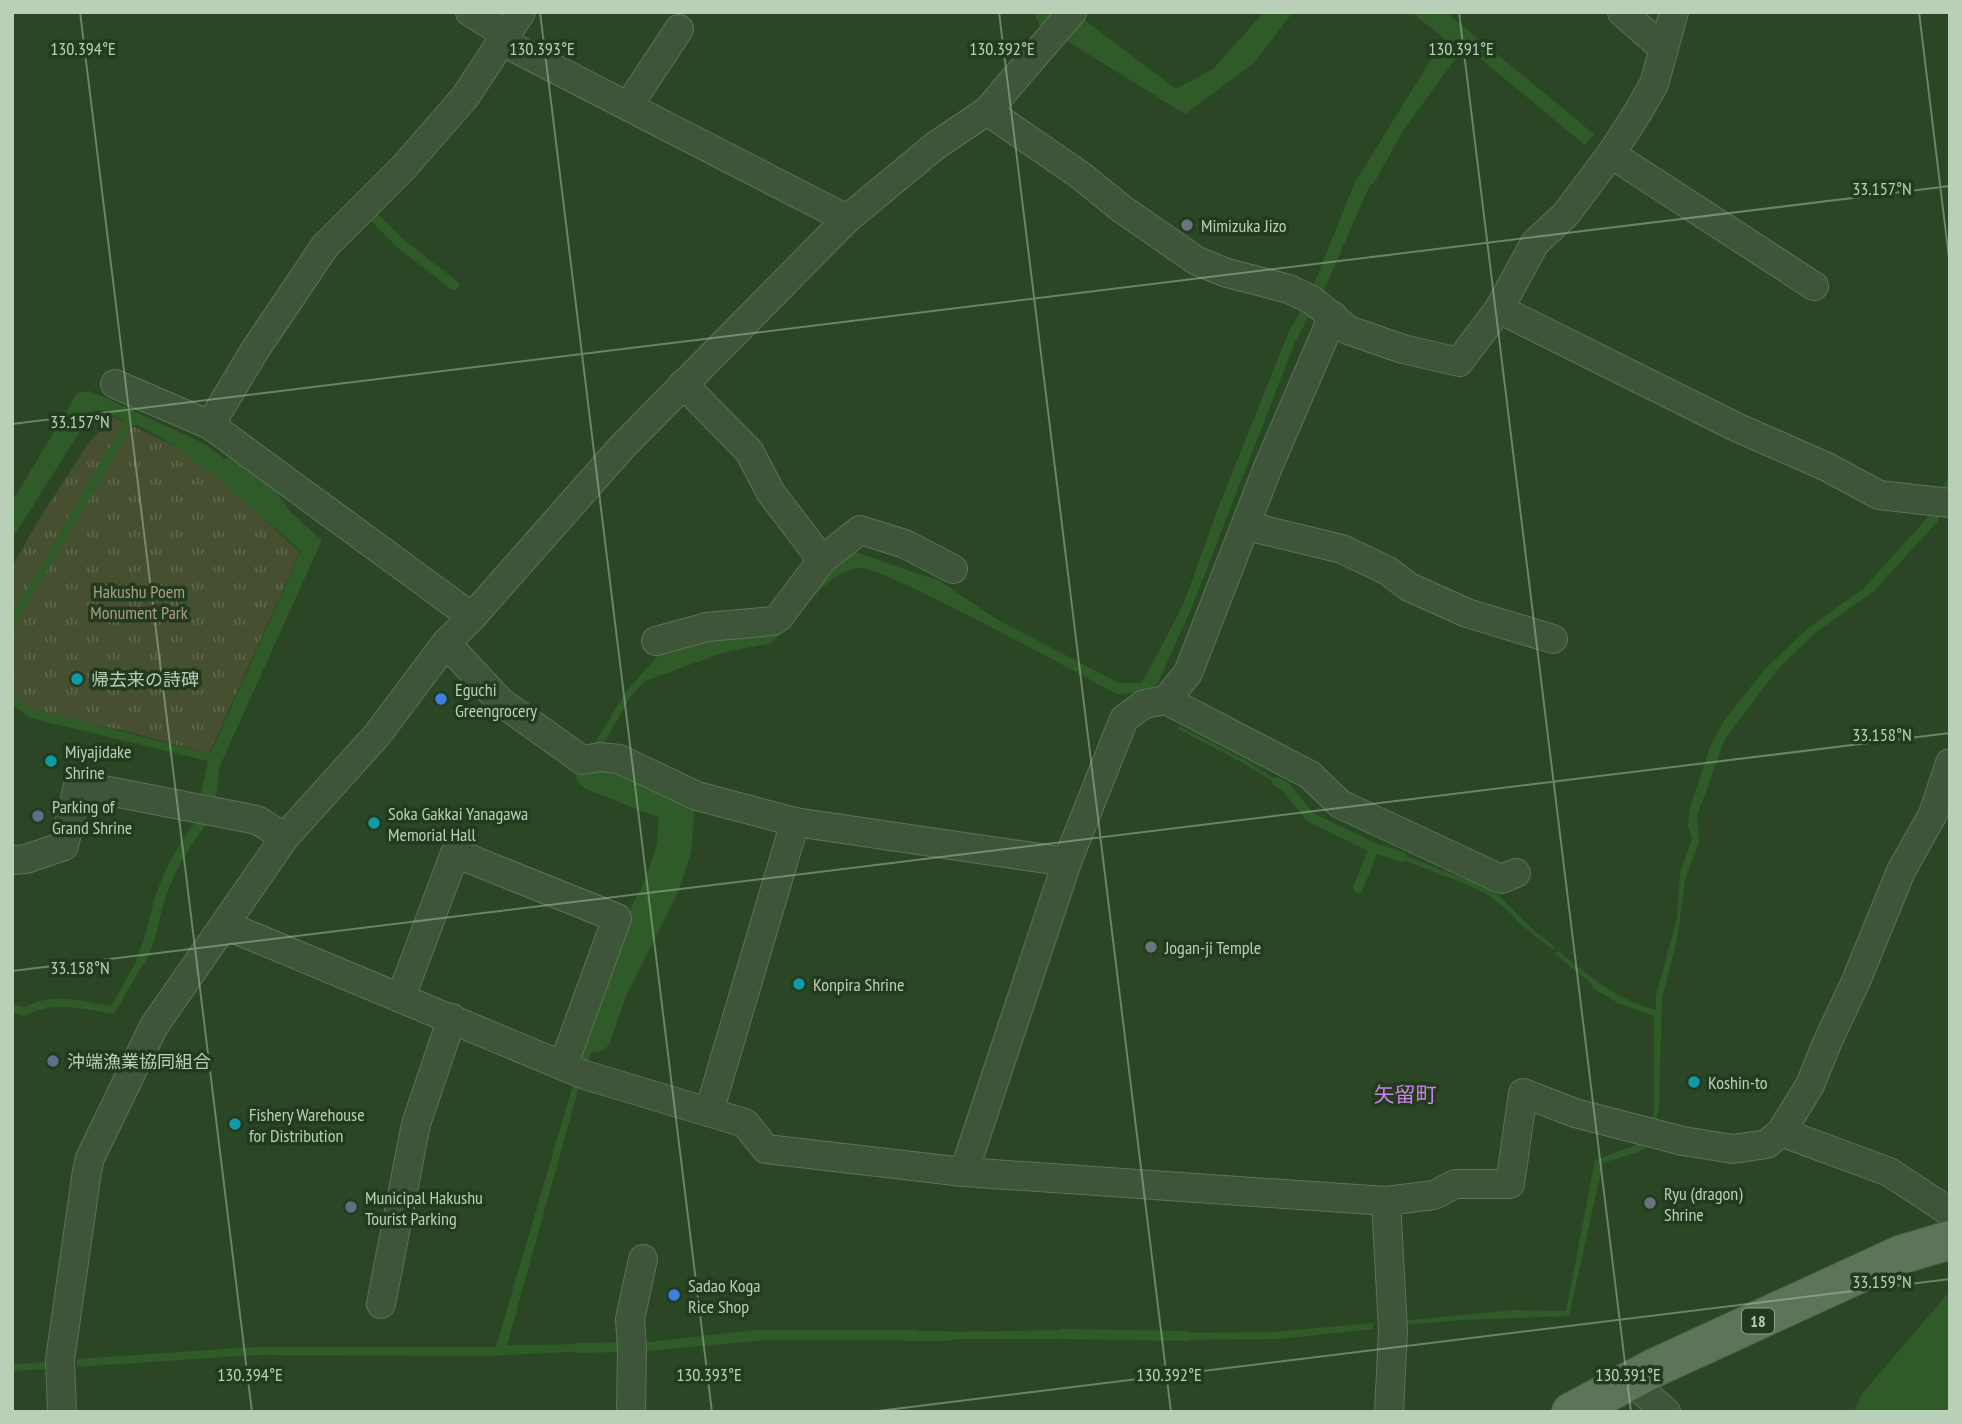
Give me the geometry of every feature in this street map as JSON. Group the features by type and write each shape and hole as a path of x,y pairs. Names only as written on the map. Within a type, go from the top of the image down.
{"main road":[{"name":"18","path":"1571,1412 1654,1368 1900,1255 1950,1240"}],"street":[{"path":"470,12 628,106 846,219"},
{"path":"1622,12 1664,49"},
{"path":"987,111 1197,261 1227,273 1289,289 1323,309 1348,330 1403,349 1459,362 1499,310 1535,243 1566,214 1611,154 1654,85 1674,12"},
{"path":"62,1412 60,1360 90,1158 154,1026 285,837 377,735 446,643 622,447 846,219 934,146 987,111 1065,20"},
{"path":"628,106 679,29"},
{"path":"223,433 255,350 326,246 404,167 513,37"},
{"path":"1611,154 1814,286"},
{"path":"1166,700 1188,673 1247,526 1323,309"},
{"path":"1499,310 1735,427 1827,467 1880,495 1949,502"},
{"path":"115,384 223,433 472,617"},
{"path":"683,384 749,451 771,493 822,560"},
{"path":"1247,526 1342,549 1388,570 1409,587 1467,613 1553,639"},
{"path":"656,641 707,627 773,621 779,617 822,560 860,530 905,544 953,569"},
{"path":"446,643 501,702 582,760 610,758 697,796 795,822 1068,862"},
{"path":"964,1172 1068,862 1124,719 1144,704 1166,700 1310,775 1340,804 1501,878 1517,873"},
{"path":"225,925 574,1071 745,1123 766,1149 964,1172 1386,1201 1434,1195 1455,1184 1510,1184 1523,1093 1575,1113 1648,1132 1733,1149 1768,1144 1781,1132 1810,1085 1901,871 1933,814 1950,763"},
{"path":"12,860 26,859 64,846 78,785 257,820 285,837"},
{"path":"709,1112 795,822"},
{"path":"401,997 455,853 617,918 574,1071"},
{"path":"381,1304 416,1124 452,1018"},
{"path":"1781,1132 1889,1172 1950,1212"},
{"path":"1386,1201 1392,1322 1389,1412"},
{"path":"631,1412 629,1319 643,1259"},
{"path":"1631,1381 1667,1412"}],"green space":[{"name":"Hakushu Poem Monument Park","path":"109,415 194,455 300,552 209,754 125,731 50,715 35,710 12,696 12,567 36,524 90,441 105,426"}],"shaded area":[{"path":"1034,12 1074,12 1176,89 1213,69 1264,12 1293,12 1254,63 1185,114 1040,27"},
{"path":"1411,12 1446,12 1594,134 1585,145 1477,56 1460,53 1404,129 1374,183 1370,185 1320,299 1310,294 1354,184 1444,38"},
{"path":"1291,326 1299,332 1192,607 1157,685 1145,692 1117,694 942,602 875,572 859,568 832,579 797,615 793,615 772,643 722,653 645,681 631,696 601,748 594,745 625,693 668,644 745,634 849,550 940,581 998,620 1119,683 1142,683 1183,605 1220,503"},
{"path":"90,391 205,444 262,487 322,540 219,768 216,800 200,799 208,761 30,718 12,704 12,693 30,708 210,754 301,551 200,463 189,457 189,454 140,426 133,425 12,630 12,615 125,421 100,410 93,411 12,539 12,502 77,393"},
{"path":"1928,517 1937,522 1874,591 1815,633 1778,669 1725,739 1697,816 1699,842 1685,880 1677,940 1662,999 1659,1109 1655,1125 1651,1125 1654,1108 1654,1016 1618,1003 1593,988 1592,984 1555,954 1558,951 1616,994 1656,1010 1656,995 1677,919 1680,872 1692,840 1688,825 1690,808 1710,746 1725,719 1765,669 1808,628 1863,589"},
{"path":"1179,726 1251,763 1287,787 1285,789 1245,764 1178,729"},
{"path":"595,768 639,789 637,794 594,775 584,775 584,769"},
{"path":"673,806 680,807 674,855 661,896 646,926 638,922 663,866 670,837"},
{"path":"1393,851 1497,894 1531,928 1555,947 1553,950 1516,921 1516,918 1490,896 1391,855"},
{"path":"144,948 151,950 114,1014 68,1007 46,1008 24,1016 12,1013 12,1004 25,1007 36,1002 57,999 111,1006"},
{"path":"605,987 612,989 587,1065 580,1060"},
{"path":"574,1081 580,1083 507,1345 588,1344 589,1351 486,1356 257,1355 77,1367 77,1359 252,1347 496,1347"},
{"path":"1641,1143 1652,1143 1638,1152 1603,1163 1569,1316 1391,1326 1391,1322 1514,1310 1566,1311 1595,1160"},
{"path":"1950,1291 1950,1412 1854,1412 1861,1395"},
{"path":"1373,1323 1373,1329 1279,1339 1174,1340 1175,1333 1273,1332"},
{"path":"753,1330 916,1330 915,1340 766,1340 626,1353 624,1345"},
{"path":"1074,1330 1074,1339 935,1339 936,1332"},
{"path":"46,1362 47,1369 12,1371 12,1364"}],"waterway":[{"path":"369,212 401,244 454,285"},
{"path":"1290,341 1311,302"},
{"path":"228,463 263,481 284,511"},
{"path":"1924,529 1933,519 1950,483"},
{"path":"593,773 677,806 674,848 662,885 610,989 594,1035"},
{"path":"1277,782 1286,787 1310,817 1374,848 1402,857"},
{"path":"141,960 167,880 183,849 203,820 205,812"},
{"path":"1358,888 1374,848"},
{"path":"1062,1334 1187,1336"},
{"path":"904,1336 949,1336"},
{"path":"576,1348 631,1347"}],"place":[{"name":"Mimizuka Jizo","path":"1187,225"},
{"name":"帰去来の詩碑","path":"77,679"},
{"name":"Eguchi Greengrocery","path":"441,699"},
{"name":"Miyajidake Shrine","path":"51,761"},
{"name":"Parking of Grand Shrine","path":"38,816"},
{"name":"Soka Gakkai Yanagawa Memorial Hall","path":"374,823"},
{"name":"Jogan-ji Temple","path":"1151,947"},
{"name":"Konpira Shrine","path":"799,984"},
{"name":"沖端漁業協同組合","path":"53,1061"},
{"name":"Koshin-to","path":"1694,1082"},
{"name":"Fishery Warehouse for Distribution","path":"235,1124"},
{"name":"Ryu (dragon) Shrine","path":"1650,1203"},
{"name":"Municipal Hakushu Tourist Parking","path":"351,1207"},
{"name":"Sadao Koga Rice Shop","path":"674,1295"}],"district":[{"name":"矢留町","path":"1405,1094"}]}
